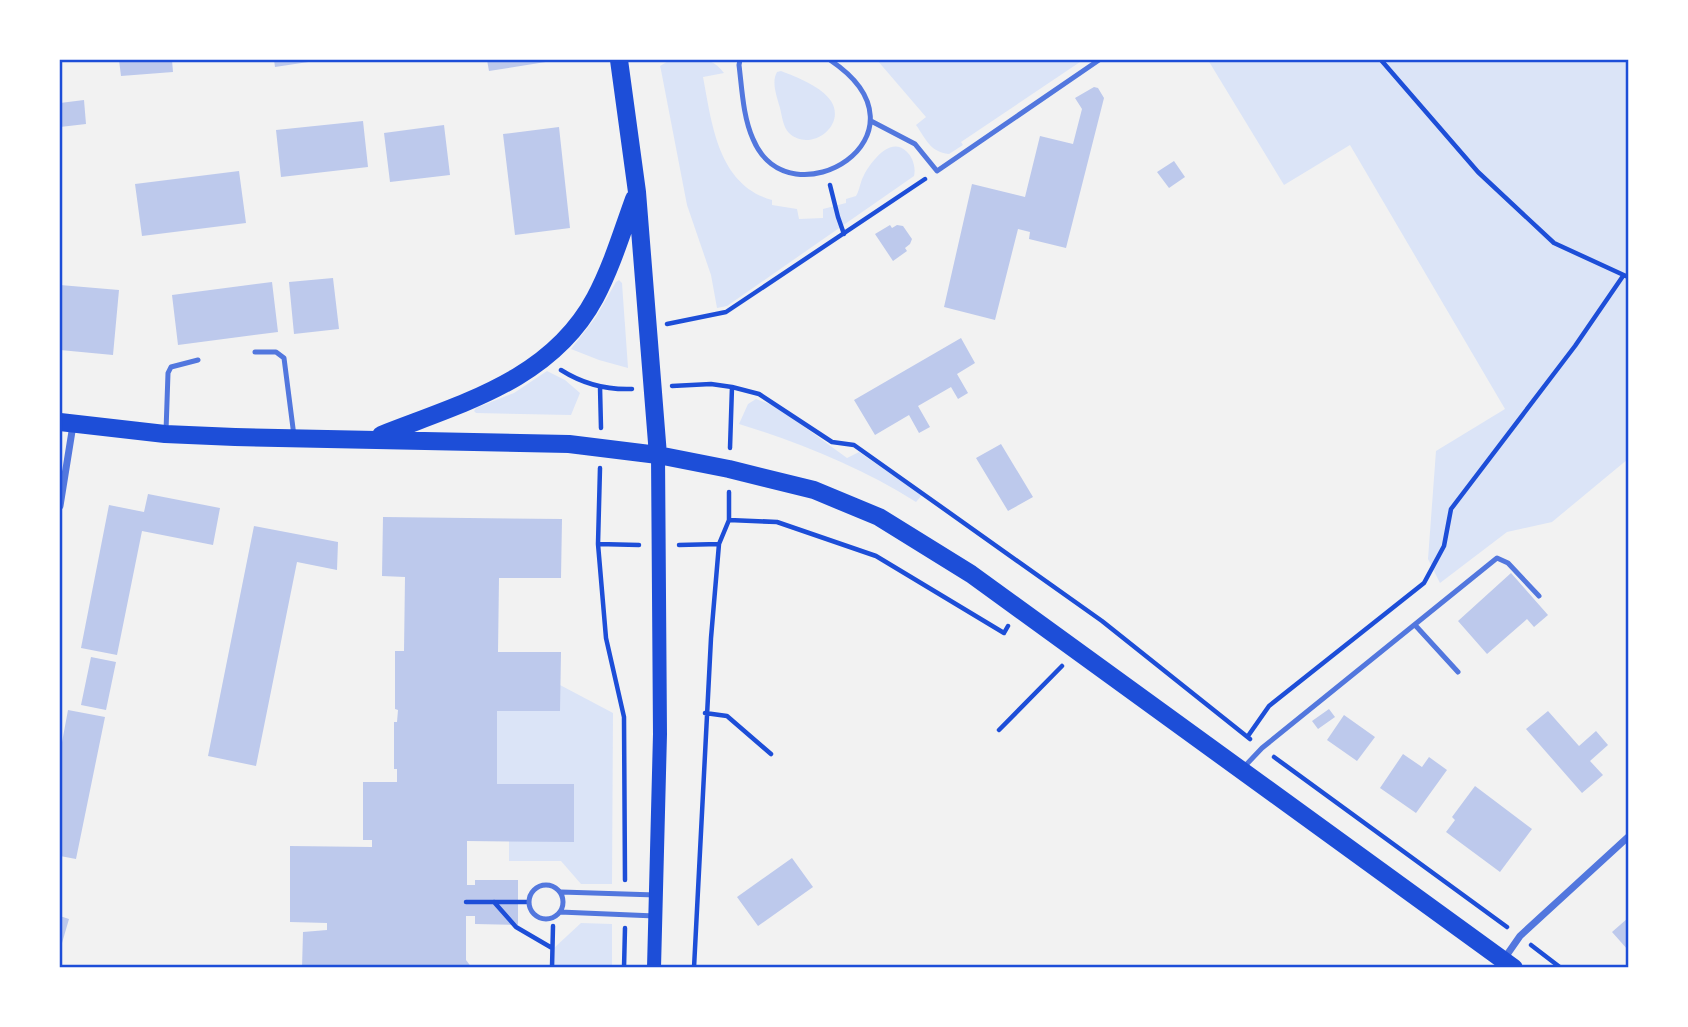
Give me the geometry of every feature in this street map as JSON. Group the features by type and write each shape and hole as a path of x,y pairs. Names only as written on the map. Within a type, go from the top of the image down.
{"main road":[{"path":"619,60 637,191 658,456 660,734 658,895 654,968"},
{"path":"372,439 518,379 545,360 572,332 594,300 611,265 637,191"},
{"path":"66,423 165,434 569,444 729,469 814,490 879,517 926,544 1016,606 1509,964"}],"street":[{"path":"60,506 70,453 66,423"},
{"path":"1509,964 1520,936 1629,838"}],"lane":[{"path":"740,60 747,120 753,140 762,155 779,168 797,174 812,175 827,172 852,156 864,142 871,121 869,106 859,83 830,60"},
{"path":"871,121 915,144 937,171 1099,60"},
{"path":"255,352 276,352 284,358 295,438"},
{"path":"165,434 168,373 171,367 198,360"},
{"path":"1242,769 1262,748 1497,558 1507,563 1539,596"},
{"path":"1415,625 1458,671"},
{"path":"561,892 563,902 560,912 554,917 542,919 529,908 531,891 540,884 552,885 561,892 658,895"},
{"path":"560,912 657,916"}],"path":[{"path":"1248,737 1269,706 1424,583 1444,546 1451,509 1626,276 1553,243 1478,172 1381,60"},
{"path":"649,328 726,312 937,171"},
{"path":"827,172 838,218 845,234"},
{"path":"545,360 579,381 600,387 618,389 711,384 759,394 832,442 854,445 1102,621 1262,748 1561,968"},
{"path":"600,387 598,544 606,638 624,718 625,895"},
{"path":"694,968 705,713 719,544 729,520 732,387"},
{"path":"729,520 777,522 876,556 1004,633 1016,606"},
{"path":"598,544 719,544"},
{"path":"999,730 1077,650"},
{"path":"705,713 727,716 771,754"},
{"path":"466,902 528,902"},
{"path":"494,902 516,927 552,948"},
{"path":"624,968 625,915"},
{"path":"551,968 554,917"}],"shaded area":[{"path":"670,60 706,60 724,73 703,77 715,133 729,167 740,181 754,192 772,200 772,205 797,209 799,219 823,218 823,209 846,203 846,199 856,196 867,170 876,158 888,149 900,147 908,153 915,170 914,176 727,306 717,308 711,275 687,205 660,66"},
{"path":"877,60 1080,62 961,142 963,145 949,154 937,151 926,140 916,125 926,117"},
{"path":"1208,60 1628,60 1628,459 1552,522 1507,532 1440,583 1428,559 1436,451 1505,409 1350,145 1284,185"},
{"path":"781,71 815,87 831,101 835,110 834,119 824,134 807,140 797,138 787,131 775,85 775,76"},
{"path":"619,280 622,283 628,368 571,349 596,317"},
{"path":"547,371 565,380 580,393 571,415 474,411 514,393"},
{"path":"756,399 777,407 847,458 859,452 922,495 916,502 831,457 739,424 748,404"},
{"path":"560,685 613,713 612,884 581,884 561,861 509,861 509,841 573,784 497,784 497,711"},
{"path":"581,923 612,924 612,967 554,966 554,948"}],"building":[{"path":"119,60 172,60 173,72 121,76"},
{"path":"274,60 315,60 315,61 275,67"},
{"path":"487,60 552,60 552,61 489,71"},
{"path":"1094,87 1098,88 1104,98 1066,248 1029,239 1030,232 1018,229 995,320 944,307 972,184 1025,197 1040,136 1073,144 1082,109 1075,98"},
{"path":"84,100 86,124 60,127 60,103"},
{"path":"363,121 368,167 281,177 276,130"},
{"path":"444,125 450,175 390,182 384,133"},
{"path":"559,127 570,228 515,235 503,134"},
{"path":"1174,161 1185,177 1169,188 1157,172"},
{"path":"239,171 246,223 142,236 135,184"},
{"path":"890,225 892,228 903,226 912,239 905,248 907,251 893,261 875,234"},
{"path":"333,278 339,329 294,334 289,282"},
{"path":"272,282 278,332 178,345 172,295"},
{"path":"60,285 119,290 113,355 60,350"},
{"path":"961,338 975,363 957,374 968,393 958,399 951,387 918,406 930,427 919,433 909,415 875,435 854,400"},
{"path":"1001,444 1033,497 1008,511 976,458"},
{"path":"148,494 220,508 213,545 142,531 117,655 81,648 109,505 144,512"},
{"path":"383,517 562,519 561,578 499,578 498,652 561,652 560,711 497,711 497,784 574,784 574,842 467,841 467,885 475,885 475,880 518,880 518,925 475,924 475,916 466,916 466,960 472,968 302,968 303,932 327,930 327,923 290,922 290,846 372,847 372,840 363,840 363,782 397,782 397,769 394,769 394,722 397,722 398,710 395,709 395,651 404,651 405,577 382,576"},
{"path":"254,526 338,542 337,570 297,562 256,766 208,756"},
{"path":"1511,573 1548,615 1534,627 1527,619 1487,654 1458,621"},
{"path":"91,657 116,662 106,710 81,705"},
{"path":"1329,709 1335,717 1318,729 1312,721"},
{"path":"68,710 105,717 76,859 60,856 60,753"},
{"path":"1548,711 1579,746 1596,731 1608,745 1590,761 1603,775 1582,793 1526,729"},
{"path":"1344,715 1375,737 1357,761 1327,740"},
{"path":"1403,754 1422,767 1429,757 1447,770 1416,813 1380,788"},
{"path":"1475,786 1532,829 1500,872 1446,832 1455,820 1452,817"},
{"path":"792,858 813,887 758,926 737,897"},
{"path":"60,916 69,919 60,950"},
{"path":"1628,918 1628,950 1612,932"}]}
